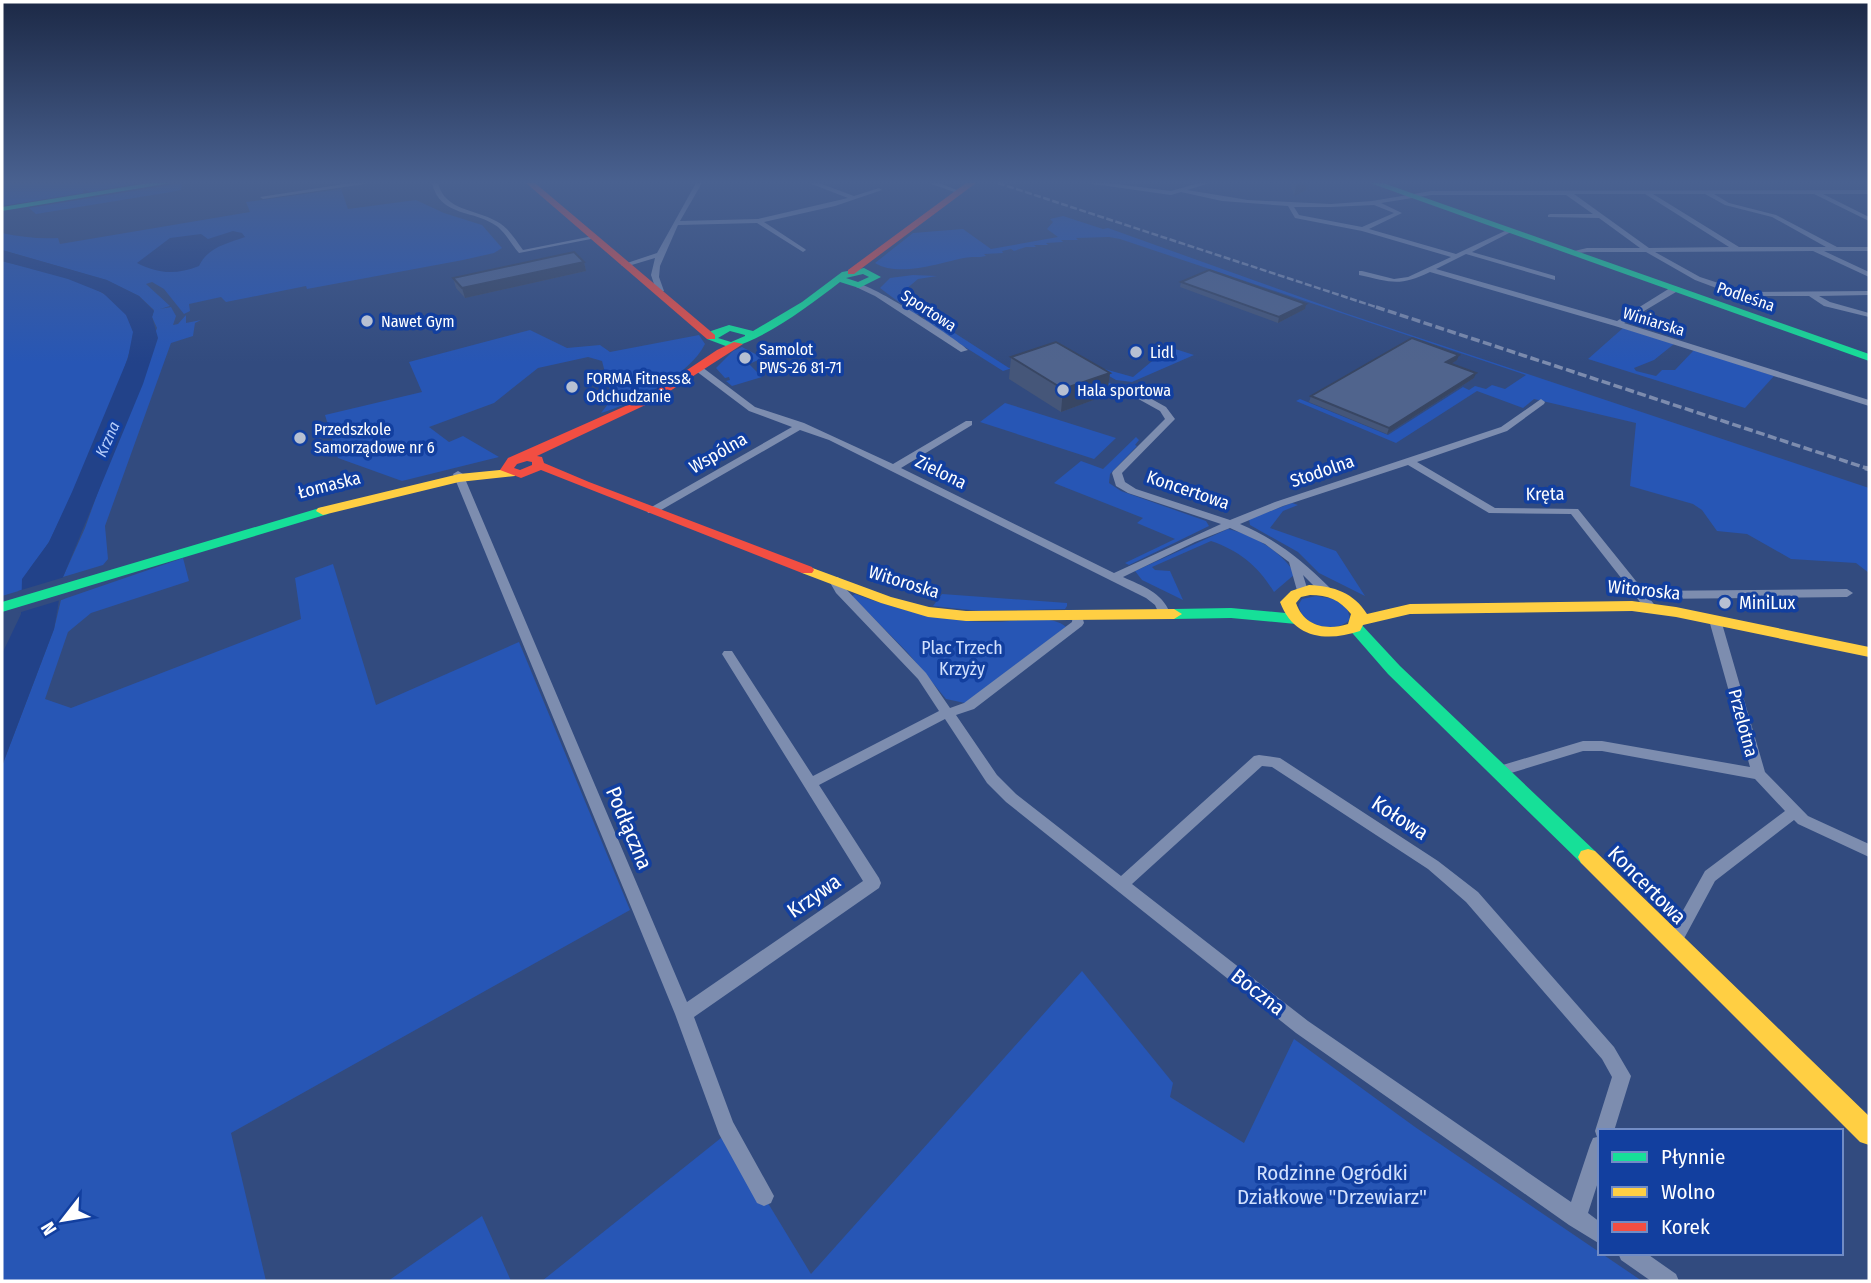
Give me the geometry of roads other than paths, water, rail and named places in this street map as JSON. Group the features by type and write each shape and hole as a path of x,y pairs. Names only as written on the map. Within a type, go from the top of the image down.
{"street":[{"path":"514,243 521,252 568,243"},
{"path":"599,243 716,336 743,336"},
{"path":"660,291 655,275 666,243"},
{"path":"792,243 803,250"},
{"path":"524,465 650,399 703,366 743,336 779,319 829,285 860,279 902,243"},
{"path":"1409,243 1456,257"},
{"path":"1362,273 1404,281 1485,243"},
{"name":"Podleśna","path":"1543,243 1869,358"},
{"path":"1641,243 1687,273 1746,293 1869,293"},
{"path":"1727,243 1739,250"},
{"path":"1824,243 1836,249"},
{"path":"1572,253 1869,249"},
{"path":"1815,250 1869,275"},
{"path":"1465,253 1552,278"},
{"path":"628,267 661,254"},
{"path":"628,267 657,266"},
{"name":"Winiarska","path":"1430,270 1618,324 1869,403"},
{"name":"Sportowa","path":"860,279 964,351"},
{"path":"1618,324 1673,290"},
{"path":"1809,293 1827,304 1869,315"},
{"path":"703,366 714,349 716,336"},
{"name":"Zielona","path":"703,366 745,405 801,425 894,468 1114,577 1150,595 1160,603 1164,613"},
{"name":"Koncertowa","path":"1126,389 1163,409 1170,419 1117,473 1120,484 1269,542 1294,560 1326,591"},
{"name":"Stodolna","path":"1114,577 1227,524 1279,504 1504,429 1541,402"},
{"path":"894,468 970,423"},
{"name":"Wspólna","path":"652,511 801,425"},
{"name":"Kręta","path":"1408,460 1493,512 1574,511 1646,601"},
{"name":"Witoroska","path":"458,476 524,465 584,485 886,600 937,614 965,617 1231,613 1296,620 1315,630 1338,633 1357,624 1410,609"},
{"name":"Łomaska","path":"2,607 318,512 458,476"},
{"name":"Podłączna","path":"458,476 684,1014 726,1127 764,1196"},
{"path":"1294,560 1302,591"},
{"path":"834,579 839,590 922,676 950,714"},
{"path":"1296,620 1289,611 1288,602 1296,594 1302,591 1326,591"},
{"name":"Witoroska","path":"1326,591 1350,601 1410,609 1603,605 1847,593"},
{"name":"Koncertowa","path":"1350,601 1356,608 1357,624 1394,670 1502,771 1869,1133"},
{"name":"Witoroska","path":"1646,601 1715,620 1869,652"},
{"name":"Witoroska","path":"1231,613 1288,602"},
{"path":"811,783 937,717 969,706 1078,623 1077,615"},
{"name":"Przelotna","path":"1715,620 1759,774 1794,812 1818,829 1869,851"},
{"name":"Koncertowa","path":"1338,633 1394,670"},
{"name":"Krzywa","path":"684,1014 873,883 728,654"},
{"name":"Boczna","path":"950,714 992,779 1012,798 1302,1027 1598,1233"},
{"path":"1502,771 1583,746 1602,746 1759,774"},
{"name":"Kołowa","path":"1121,885 1259,760 1275,762 1433,865 1472,897 1608,1053 1622,1076 1605,1129"},
{"path":"1674,941 1710,876 1794,812"},
{"path":"1576,1217 1598,1151"},
{"path":"1631,1255 1669,1281"}],"water":[{"path":"164,243 227,243 212,250 199,266 191,269 168,272 137,263"},
{"name":"Krzna","path":"2,250 107,280 139,296 154,311 152,317 158,338 143,384 63,577 54,629 2,766 2,654 21,614 22,579 49,542 72,492 128,358 133,332 126,315 103,293 68,279 2,261"}],"railway":[{"path":"1180,243 1382,309"},
{"path":"1376,307 1869,469 1865,468"}],"place":[{"name":"Nawet Gym","path":"367,321"},
{"name":"Lidl","path":"1136,352"},
{"name":"Samolot PWS-26 81-71","path":"745,358"},
{"name":"FORMA Fitness& Odchudzanie","path":"572,387"},
{"name":"Hala sportowa","path":"1063,390"},
{"name":"Przedszkole Samorządowe nr 6","path":"300,438"},
{"name":"MiniLux","path":"1725,603"}],"park label":[{"name":"Plac Trzech Krzyży","path":"962,658"},
{"name":"Rodzinne Ogródki Działkowe \"Drzewiarz\"","path":"1332,1185"}]}
